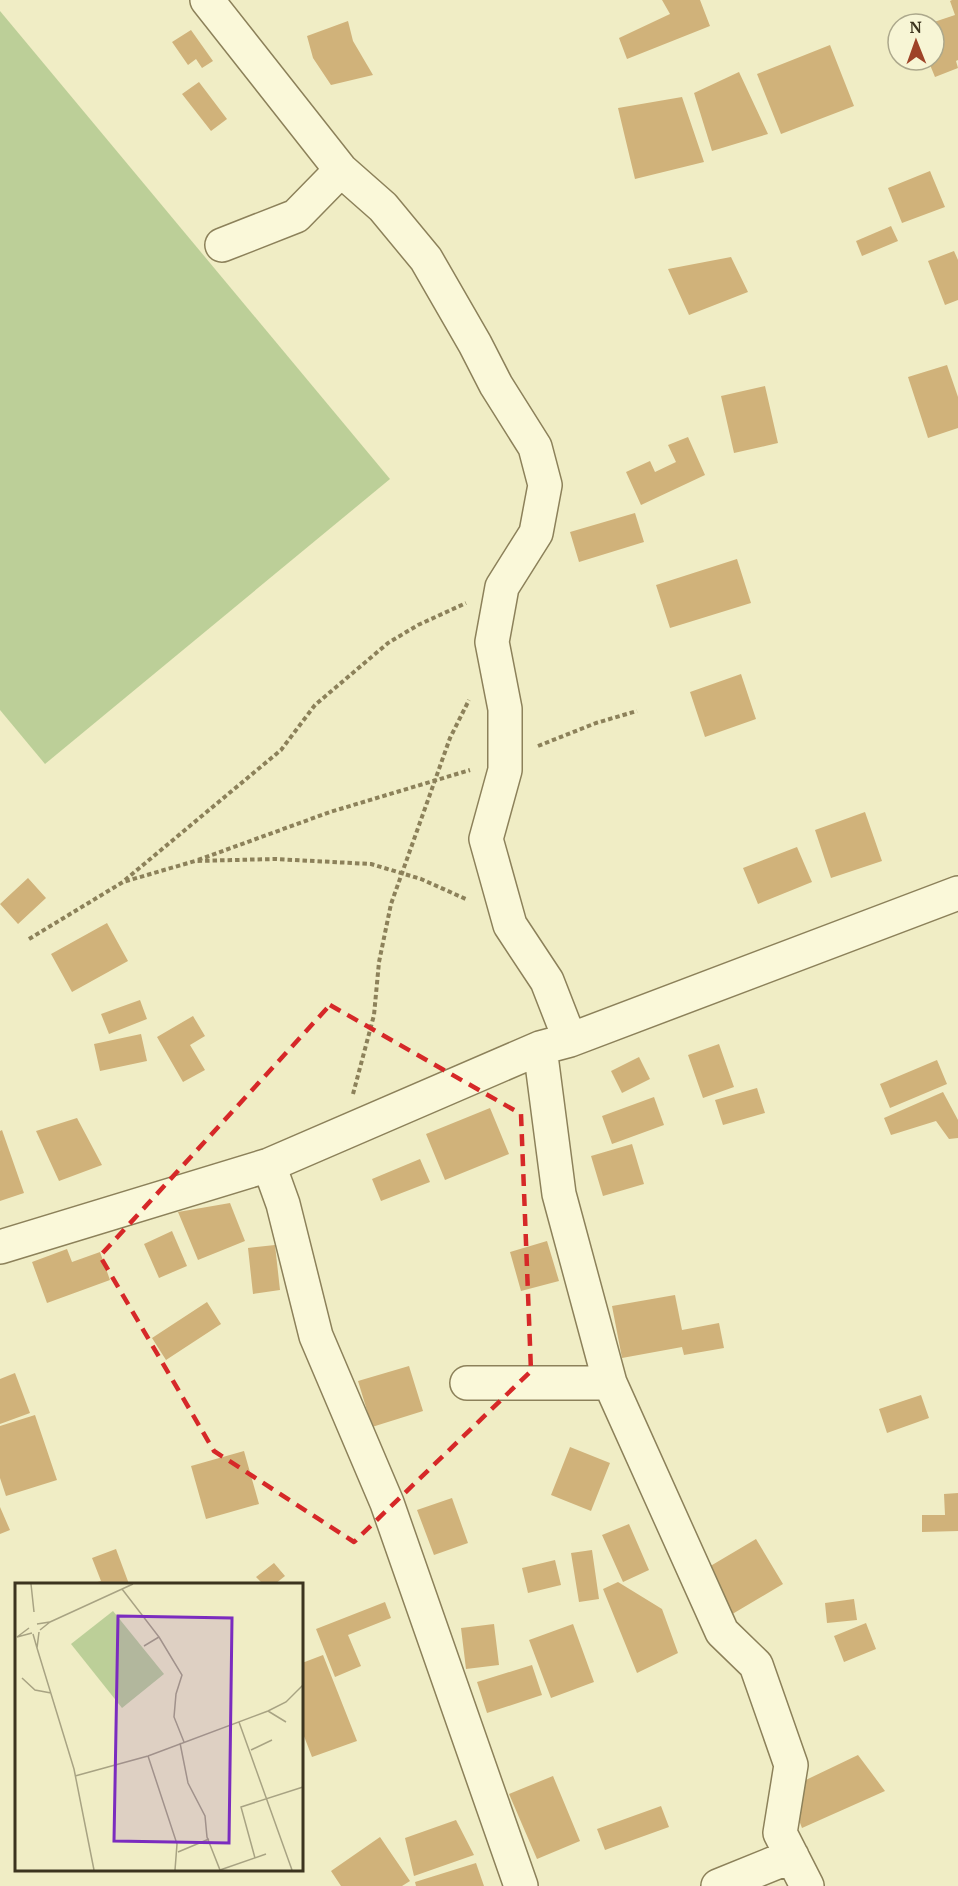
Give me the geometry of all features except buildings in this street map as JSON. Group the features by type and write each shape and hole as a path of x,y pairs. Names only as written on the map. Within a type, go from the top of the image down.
{"street":[{"path":"207,0 341,170 382,207 426,260 496,385 535,447 545,485 536,533 502,587 492,642 505,709 505,765 486,839 510,925 547,981 555,1044 559,1194 610,1383 722,1632 756,1665 791,1765 780,1833 807,1886"},
{"path":"222,245 296,216 341,170"},
{"path":"0,1247 269,1165 555,1044 958,893"},
{"path":"269,1165 283,1204 316,1336 387,1503 521,1886"},
{"path":"466,1383 610,1383"},
{"path":"718,1886 792,1856"}],"path":[{"path":"29,939 123,882 281,750 315,705 388,643 418,625 502,587"},
{"path":"344,1133 360,1062 375,1015 379,962 390,904 450,738 471,696"},
{"path":"123,882 195,861 330,813 435,782 464,771 505,765 540,745 596,723 637,711"},
{"path":"195,861 274,859 371,864 402,873 464,897 510,925"}],"highlighted area":[{"path":"330,1005 521,1114 531,1371 354,1542 214,1451 100,1256"}],"green space":[{"path":"0,11 390,479 45,764 0,710"}]}
